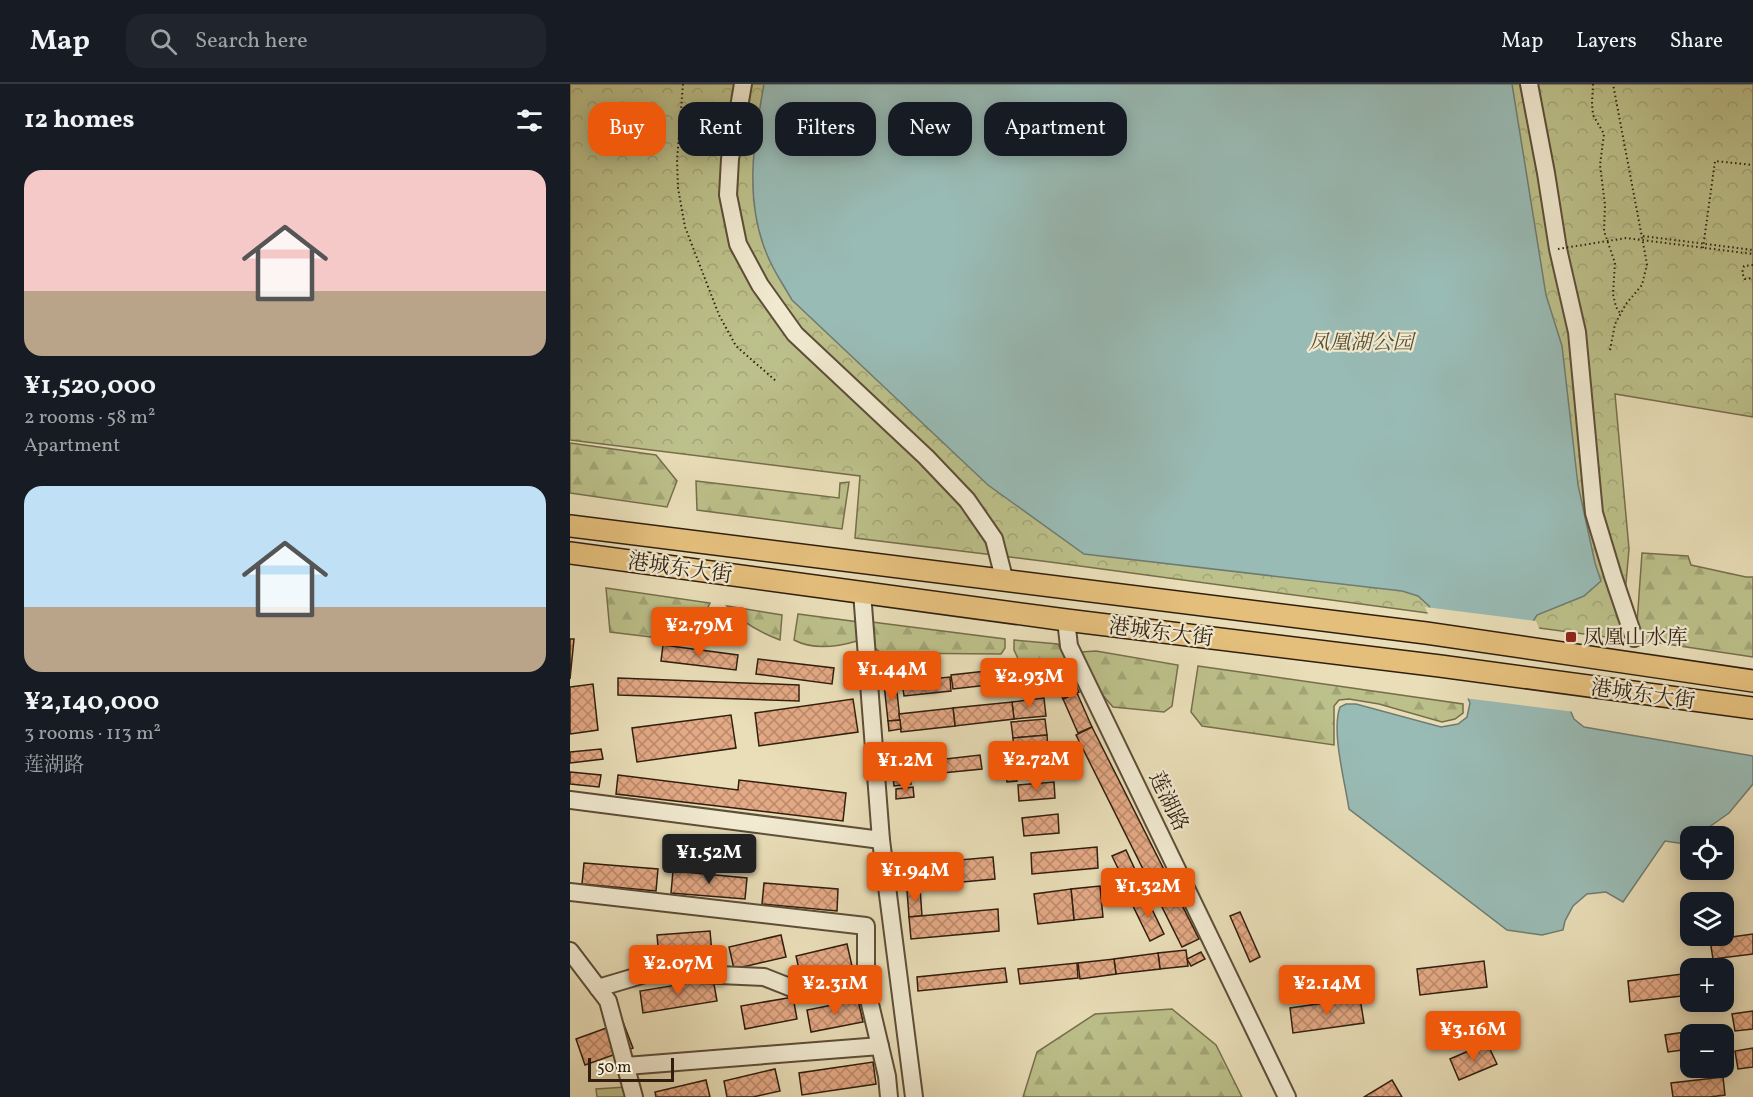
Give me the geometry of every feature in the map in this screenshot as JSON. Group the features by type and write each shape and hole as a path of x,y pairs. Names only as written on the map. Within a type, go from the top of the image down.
{"main road":[{"name":"港城东大街","path":"570,525 1005,582 1426,633 1753,681"},
{"name":"港城东大街","path":"570,553 1066,620 1440,666 1753,708"}],"street":[{"path":"742,84 730,159 728,195 738,244 760,285 795,334 926,457 968,500 994,539 1005,582"},
{"path":"1529,84 1558,249 1577,332 1594,513 1634,638"},
{"path":"862,592 881,840 914,1097"},
{"name":"莲湖路","path":"1066,620 1069,646 1287,1097"},
{"path":"570,800 881,840"},
{"path":"570,892 866,926 866,987 887,1076 889,1097"},
{"path":"570,951 608,1001 634,1097"},
{"path":"598,988 652,972 764,977 797,990 866,987"},
{"path":"626,1066 880,1046"}],"path":[{"path":"683,84 677,160 678,188 686,227 719,315 736,346 776,381"},
{"path":"1593,84 1593,115 1604,134 1600,165 1605,205 1604,231 1615,263 1613,294 1616,307 1621,314"},
{"path":"1610,350 1615,324 1642,285 1647,264 1613,84"},
{"path":"1703,248 1715,161 1753,165"},
{"path":"1642,236 1753,249"},
{"path":"1558,249 1626,238 1753,254"},
{"path":"1753,265 1744,266 1742,273 1745,279 1753,278"}],"green space":[{"name":"凤凰山水库","path":"570,84 1753,84 1753,417 1615,394 1629,549 1621,639 855,538 860,476 570,440"},
{"path":"570,443 656,455 677,481 667,507 570,493"},
{"path":"696,481 839,498 840,483 849,482 842,529 697,510"},
{"path":"1642,553 1688,556 1691,565 1753,577 1753,657 1640,640 1637,623"},
{"path":"606,588 710,603 708,607 690,619 663,617 659,638 610,632"},
{"path":"727,606 782,615 780,640 751,626"},
{"path":"798,614 859,622 857,641 825,646 809,645 794,640"},
{"path":"872,622 1005,639 1005,648 1001,654 881,653 874,647"},
{"path":"1014,640 1058,644 1066,660 1048,669 1022,667 1014,650"},
{"path":"1096,651 1178,665 1172,706 1164,712 1113,707 1094,685 1081,652"},
{"path":"1198,666 1463,704 1463,713 1455,719 1442,722 1379,704 1349,699 1339,700 1334,706 1334,745 1202,726 1191,712"},
{"path":"1172,1009 1216,1045 1242,1097 1023,1097 1037,1052 1095,1014"},
{"path":"626,1087 627,1097 597,1097 596,1089"}],"water":[{"name":"凤凰山水库","path":"764,84 1512,84 1546,295 1562,346 1578,485 1601,581 1584,596 1537,615 1532,623 1574,719 1584,727 1753,756 1753,784 1729,813 1711,826 1680,826 1680,843 1665,841 1623,902 1606,892 1587,894 1573,906 1563,930 1542,935 1507,930 1349,809 1338,743 1340,707 1346,704 1356,704 1441,727 1458,724 1467,717 1470,703 1429,606 1418,596 1402,591 1084,554 988,485 792,300 774,270 759,232 753,190 754,156 763,156 763,102 761,102"}],"pier":[{"path":"1425,607 1536,621 1575,712 1464,698"}],"building":[{"path":"570,639 574,639 570,679"},
{"path":"663,645 738,655 736,670 661,661"},
{"path":"758,659 834,668 832,684 756,674"},
{"path":"1066,664 1079,692 1063,699 1051,671"},
{"path":"1004,669 1006,683 953,689 951,675"},
{"path":"950,677 951,691 904,696 902,682"},
{"path":"618,678 799,685 799,701 618,695"},
{"path":"896,683 900,720 888,721 884,684"},
{"path":"593,684 598,730 570,734 570,687"},
{"path":"1077,693 1092,727 1078,733 1063,699"},
{"path":"1044,698 1046,716 1014,719 1012,702"},
{"path":"853,699 858,732 759,746 755,713"},
{"path":"1012,702 1014,719 955,726 953,708"},
{"path":"953,708 955,726 901,732 899,714"},
{"path":"731,715 736,748 637,762 632,728"},
{"path":"1045,719 1047,735 1013,738 1011,722"},
{"path":"900,720 901,729 889,731 888,721"},
{"path":"1092,727 1199,939 1182,947 1076,735"},
{"path":"1047,735 1048,750 1014,753 1013,738"},
{"path":"601,749 603,759 570,763 570,752"},
{"path":"1048,750 1050,763 1015,766 1014,753"},
{"path":"980,755 982,769 912,776 911,763"},
{"path":"909,763 911,784 894,786 892,765"},
{"path":"1015,768 1017,781 1007,782 1005,769"},
{"path":"570,772 601,775 599,787 570,784"},
{"path":"618,775 738,790 739,780 846,793 843,821 616,794"},
{"path":"1054,782 1055,798 1019,801 1018,785"},
{"path":"913,787 914,797 896,799 896,789"},
{"path":"1058,814 1059,833 1024,836 1022,818"},
{"path":"1097,847 1098,868 1032,874 1031,853"},
{"path":"1126,850 1143,887 1130,893 1112,856"},
{"path":"993,857 995,879 906,887 904,865"},
{"path":"584,863 658,869 656,891 582,884"},
{"path":"673,871 747,878 745,899 671,893"},
{"path":"764,883 838,889 837,911 762,904"},
{"path":"1100,886 1103,917 1074,920 1071,889"},
{"path":"920,888 922,916 909,917 907,890"},
{"path":"1071,889 1074,920 1038,924 1034,894"},
{"path":"1146,897 1164,934 1150,941 1132,904"},
{"path":"998,909 999,931 911,939 909,917"},
{"path":"1240,912 1260,957 1250,962 1230,916"},
{"path":"710,931 712,953 659,958 657,935"},
{"path":"1753,934 1753,954 1713,958 1711,946 1734,946 1734,937"},
{"path":"781,935 786,957 734,969 729,947"},
{"path":"847,944 852,966 801,978 796,956"},
{"path":"1186,950 1188,966 1160,969 1158,953"},
{"path":"1201,952 1205,959 1191,966 1187,959"},
{"path":"1158,953 1160,969 1116,974 1114,959"},
{"path":"1114,959 1116,974 1080,979 1078,963"},
{"path":"1484,961 1487,987 1420,995 1417,969"},
{"path":"1077,963 1078,978 1020,984 1018,969"},
{"path":"1005,968 1007,982 918,991 917,977"},
{"path":"1680,974 1680,996 1630,1002 1628,981"},
{"path":"713,979 717,1001 643,1013 640,991"},
{"path":"793,997 797,1019 745,1029 741,1006"},
{"path":"1360,998 1364,1023 1293,1033 1290,1008"},
{"path":"858,1000 863,1022 811,1032 807,1010"},
{"path":"1753,1011 1753,1029 1735,1031 1732,1014"},
{"path":"623,1022 633,1048 585,1065 576,1039"},
{"path":"1680,1033 1680,1050 1668,1052 1665,1035"},
{"path":"1487,1043 1497,1064 1459,1080 1450,1059"},
{"path":"1753,1048 1753,1067 1738,1069 1735,1051"},
{"path":"873,1062 876,1084 802,1095 799,1073"},
{"path":"775,1069 780,1091 753,1097 727,1097 724,1081"},
{"path":"1723,1078 1725,1095 1673,1097 1671,1083"},
{"path":"706,1080 710,1097 656,1097 655,1092"},
{"path":"1392,1080 1402,1097 1364,1097"}],"place":[{"name":"凤凰山水库","path":"1571,637"}],"park label":[{"name":"凤凰湖公园","path":"1361,342"}]}
